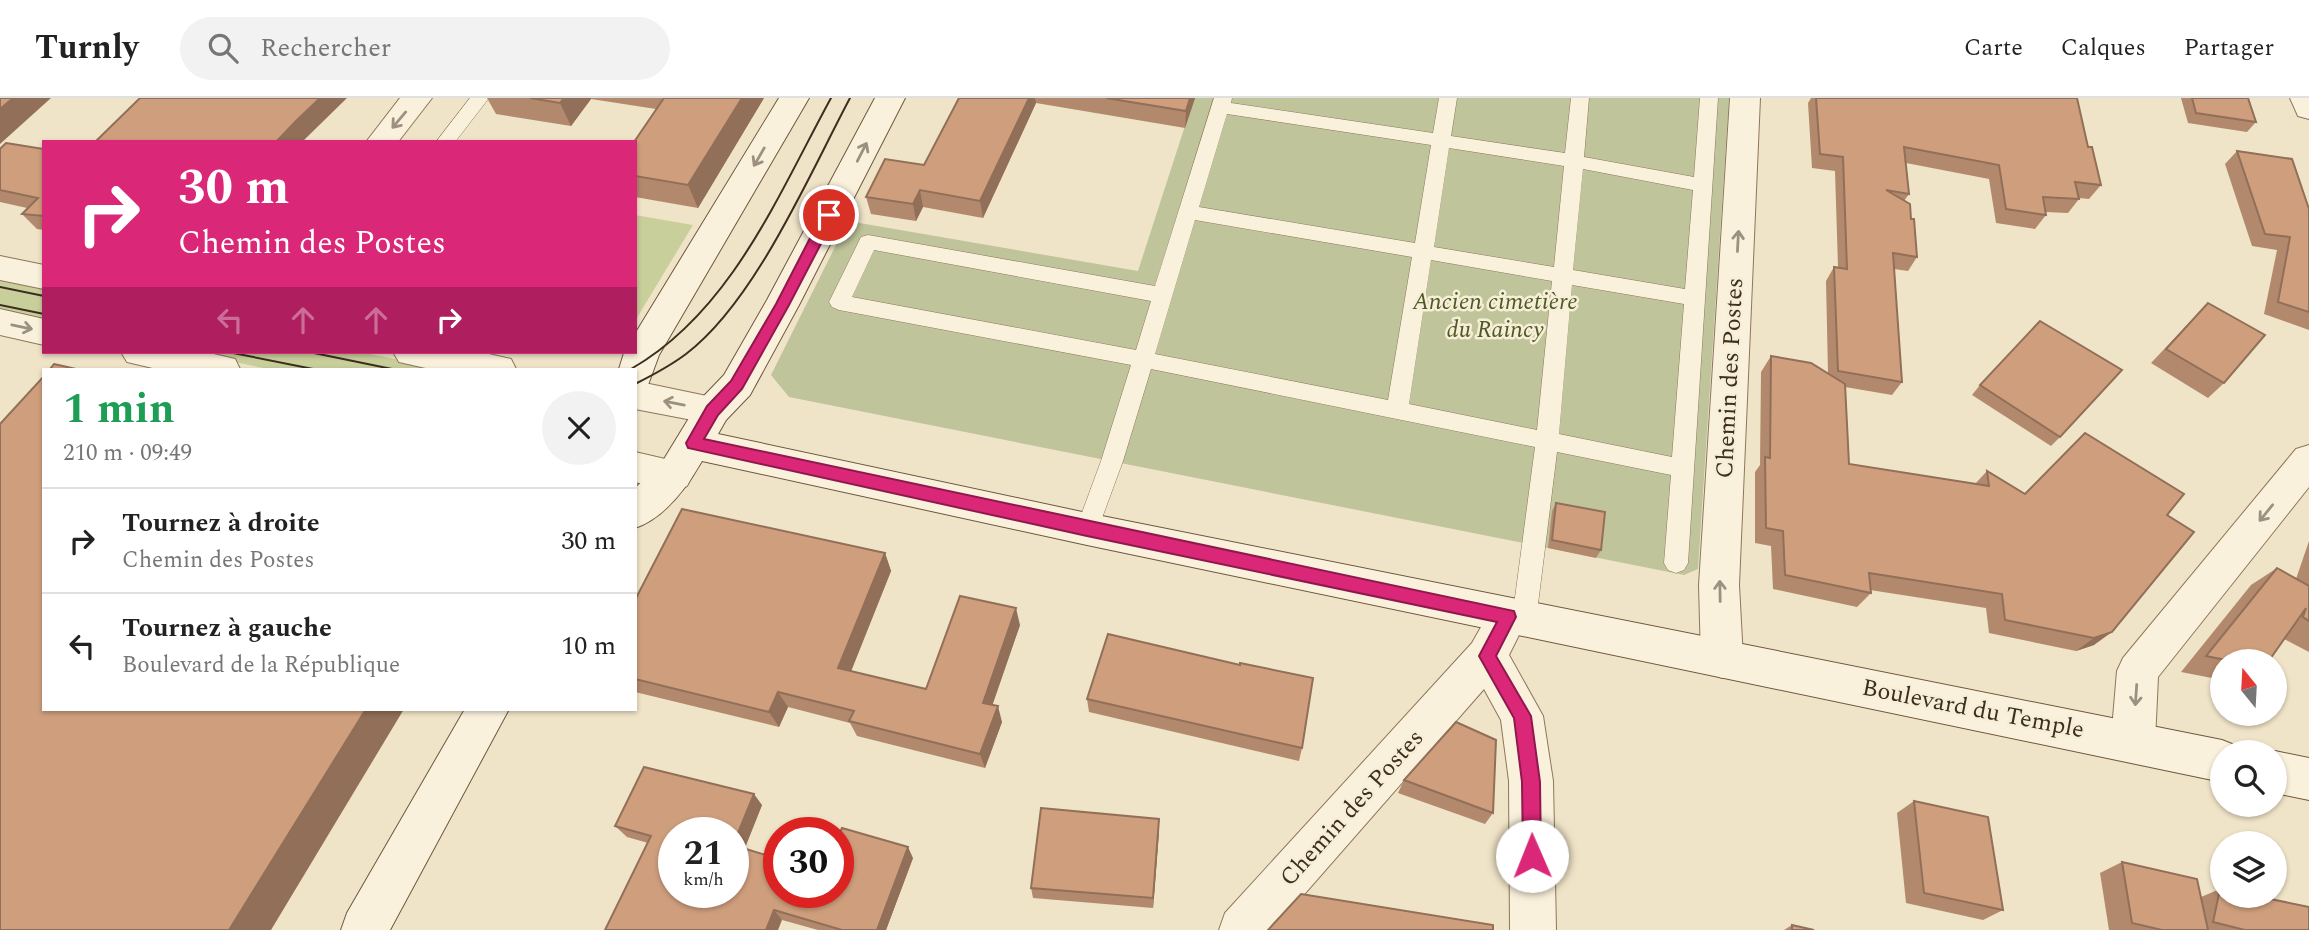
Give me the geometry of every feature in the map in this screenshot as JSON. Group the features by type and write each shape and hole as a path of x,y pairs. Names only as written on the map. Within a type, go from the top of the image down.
{"street":[{"path":"383,140 417,98"},
{"path":"637,369 642,353 794,98"},
{"path":"637,510 684,459 713,410 737,385 890,98"},
{"name":"Chemin des Postes","path":"1723,659 1719,584 1745,98"},
{"path":"2305,98 2309,109"},
{"path":"0,268 42,277"},
{"path":"0,322 42,332"},
{"path":"149,354 217,368"},
{"path":"421,354 493,368"},
{"path":"637,395 713,410"},
{"name":"Boulevard du Temple","path":"637,467 684,459 1087,530 2210,758"},
{"path":"2133,741 2138,671 2309,460"},
{"name":"Chemin des Postes","path":"1242,930 1487,656 1516,618"},
{"path":"1487,656 1522,716 1531,782 1533,930"},
{"path":"364,930 487,711"},
{"path":"2287,774 2309,779"}],"lane":[{"path":"447,140 480,98"},
{"path":"1397,411 1448,98"},
{"path":"1516,618 1547,442 1580,98"},
{"path":"1676,563 1709,98"},
{"path":"1087,530 1112,461 1141,359 1222,102 1704,185"},
{"path":"1188,212 1695,298"},
{"path":"1162,295 868,242 839,302 1141,359 1682,468"}],"green space":[{"name":"Ancien cimetière du Raincy","path":"1194,98 1729,98 1698,569 1684,575 789,397 771,375 848,221 1138,271"},
{"path":"637,215 693,225 637,318"},
{"path":"0,278 42,287 42,321 0,312"},
{"path":"196,354 370,354 440,368 263,368"}],"building":[{"path":"0,98 13,98 0,109"},
{"path":"140,98 320,98 278,140 97,140"},
{"path":"530,98 564,98 560,103"},
{"path":"664,98 742,98 688,185 637,176 635,140"},
{"path":"959,98 1029,98 980,201 920,190 913,204 866,197 885,159 924,165"},
{"path":"1106,98 1190,98 1186,111"},
{"path":"1816,98 2077,98 2088,147 2092,147 2101,185 2075,182 2079,199 2043,197 2046,215 2006,209 1999,165 1904,147 1909,194 1886,190 1910,204 1911,219 1914,219 1917,257 1893,253 1902,382 1838,371 1834,267 1847,269 1843,157 1820,154"},
{"path":"2192,98 2248,98 2256,122 2196,113"},
{"path":"6,143 42,149 42,216 22,214 38,198 0,190 0,149"},
{"path":"2237,151 2292,159 2309,209 2309,312 2278,302 2290,237 2265,234"},
{"path":"2208,303 2265,335 2224,383 2166,349"},
{"path":"2040,321 2122,370 2060,437 1980,385"},
{"path":"1771,356 1811,363 1845,384 1849,464 1989,486 1987,471 2025,494 2085,433 2184,494 2167,515 2194,532 2112,632 2094,638 2005,620 2002,594 1869,573 1871,593 1785,575 1783,531 1766,528 1765,457 1770,458"},
{"path":"54,364 72,368 51,368"},
{"path":"42,378 42,711 365,711 229,930 0,930 0,424"},
{"path":"1556,503 1605,512 1601,550 1552,540"},
{"path":"682,509 885,553 838,668 926,689 960,596 1016,608 983,703 998,706 980,754 849,721 854,711 778,692 769,712 637,679 637,596"},
{"path":"2277,568 2309,586 2309,621 2303,617 2306,608 2277,649 2212,649"},
{"path":"1108,634 1240,665 1313,678 1302,748 1087,699"},
{"path":"1456,722 1496,740 1493,813 1404,780"},
{"path":"644,767 754,794 745,817 658,817 658,908 749,908 749,850 763,854 763,908 854,908 854,831 908,847 877,930 842,930 774,910 766,930 605,930 651,836 615,826"},
{"path":"1914,801 1988,817 2003,910 1924,893"},
{"path":"1041,808 1159,819 1153,898 1031,888"},
{"path":"2122,862 2197,879 2208,930 2162,930 2132,923"},
{"path":"1301,894 1493,925 1493,930 1268,930"},
{"path":"2287,902 2309,907 2309,930 2245,930 2213,922 2216,908 2287,908"},
{"path":"1792,925 1814,930 1792,930"}],"tram line":[{"path":"632,368 666,345 697,316 724,284 771,211 831,98"},
{"path":"637,383 686,354 735,303 778,235 850,98"},
{"path":"0,287 42,296"},
{"path":"0,305 42,314"},
{"path":"238,354 308,368"},
{"path":"319,354 387,368"}],"route":[{"path":"829,215 737,385 713,410 694,443 1087,530 1508,617 1487,656 1522,716 1531,782 1532,856"}]}
